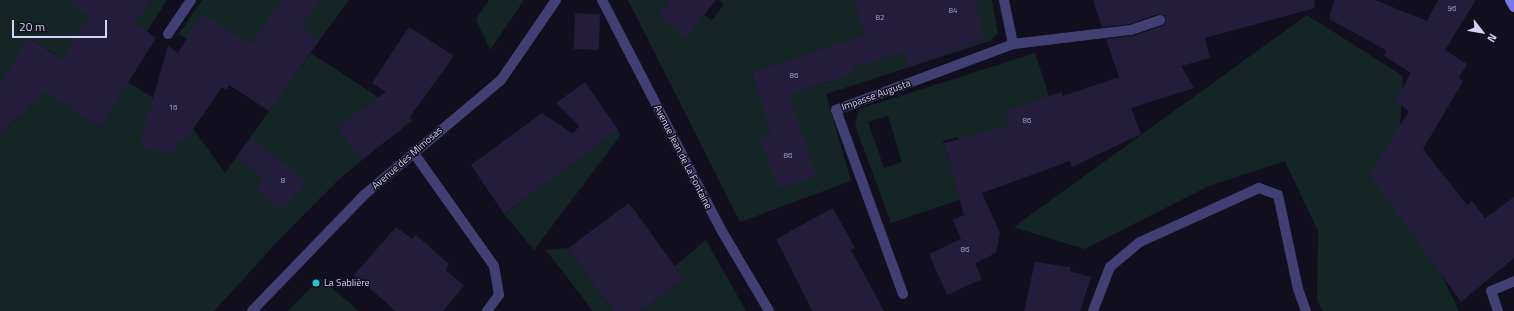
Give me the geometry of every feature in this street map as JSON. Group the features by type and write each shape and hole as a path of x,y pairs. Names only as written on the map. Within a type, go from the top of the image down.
{"street":[{"path":"168,34 191,0"},
{"name":"Avenue des Mimosas","path":"252,311 364,195 413,152 501,80 556,0"},
{"name":"Avenue Jean de La Fontaine","path":"602,0 720,228 769,311"},
{"path":"1004,0 1013,44 1131,30 1160,20"},
{"path":"1510,0 1514,7"},
{"name":"Impasse Augusta","path":"903,294 836,110 1013,44"},
{"path":"413,152 494,266 499,294 487,311"},
{"path":"1093,311 1110,267 1140,242 1259,188 1278,195 1298,289 1306,311"},
{"path":"1498,311 1490,291 1514,281"}],"green space":[{"path":"0,0 131,0 144,9 151,0 167,0 119,76 186,119 225,173 276,101 179,34 202,0 349,0 318,42 287,73 294,76 311,53 413,120 393,135 369,104 338,127 362,160 338,180 276,243 214,311 0,311 0,134 19,116 0,96","holes":["28,37 60,57 41,88","117,101 100,128 65,104"]},
{"path":"489,0 524,0 490,50 476,19"},
{"path":"628,0 670,0 658,15 686,37 704,15 712,20 724,4 719,0 863,0 980,22 975,0 992,0 998,34 990,41 826,94 851,181 740,222","holes":["825,48 836,80 762,103 752,72"]},
{"path":"1307,15 1403,76 1397,182 1459,311 1323,311 1317,301 1318,231 1285,161 1209,186 1084,249 1014,227"},
{"path":"1035,53 1067,152 1011,182 891,223 855,125 859,109","holes":["1006,111 1048,132 1017,146","888,116 902,162 884,168 868,122","958,137 970,174 954,178 943,141"]},
{"path":"618,130 620,136 534,250 504,214"},
{"path":"706,240 746,311 641,311 684,279 675,266"},
{"path":"568,248 613,311 593,311 546,250"},
{"path":"320,278 359,311 288,311"}],"building":[{"path":"67,0 151,0 135,23 156,38 100,128 45,91 0,134 0,85 28,37 62,59 89,16"},
{"path":"281,0 320,0 301,28 319,41 269,111 229,85 226,90 222,87 185,141 179,139 175,155 139,146 168,46 178,53 202,14 252,44"},
{"path":"670,0 716,0 686,38 658,15"},
{"path":"854,0 975,0 985,39 909,67 904,52 851,68 853,74 789,95 816,176 778,189 760,136 771,133 752,72 865,35"},
{"path":"1093,0 1314,0 1315,8 1205,38 1210,58 1181,66 1194,88 1131,108 1141,134 1072,167 1070,161 982,193 1000,233 996,253 975,263 982,279 947,295 929,254 961,239 953,220 964,215 944,143 1010,125 1005,111 1062,92 1063,96 1119,77 1106,39 1133,36 1162,26 1166,22 1165,15 1158,14 1130,24 1102,27"},
{"path":"1334,0 1375,0 1427,21 1438,0 1476,0 1445,50 1467,64 1459,78 1463,81 1423,149 1467,205 1472,201 1485,218 1514,197 1514,258 1461,302 1370,175 1409,111 1395,102 1411,73 1384,56 1386,50 1329,19"},
{"path":"575,13 600,14 599,50 574,49"},
{"path":"409,27 454,56 400,130 362,160 337,127 386,92 372,83"},
{"path":"585,82 618,130 504,214 471,165 542,113 573,134 579,126 556,103"},
{"path":"252,138 306,182 281,211 256,189 263,180 236,156"},
{"path":"629,203 684,279 641,311 613,311 568,248"},
{"path":"833,208 855,248 851,250 884,311 812,311 776,239"},
{"path":"396,227 412,239 416,235 449,264 446,270 464,286 443,311 396,311 354,275"},
{"path":"1035,262 1070,267 1070,271 1091,277 1080,311 1024,311"}],"place":[{"name":"La Sablière","path":"316,283"}]}
